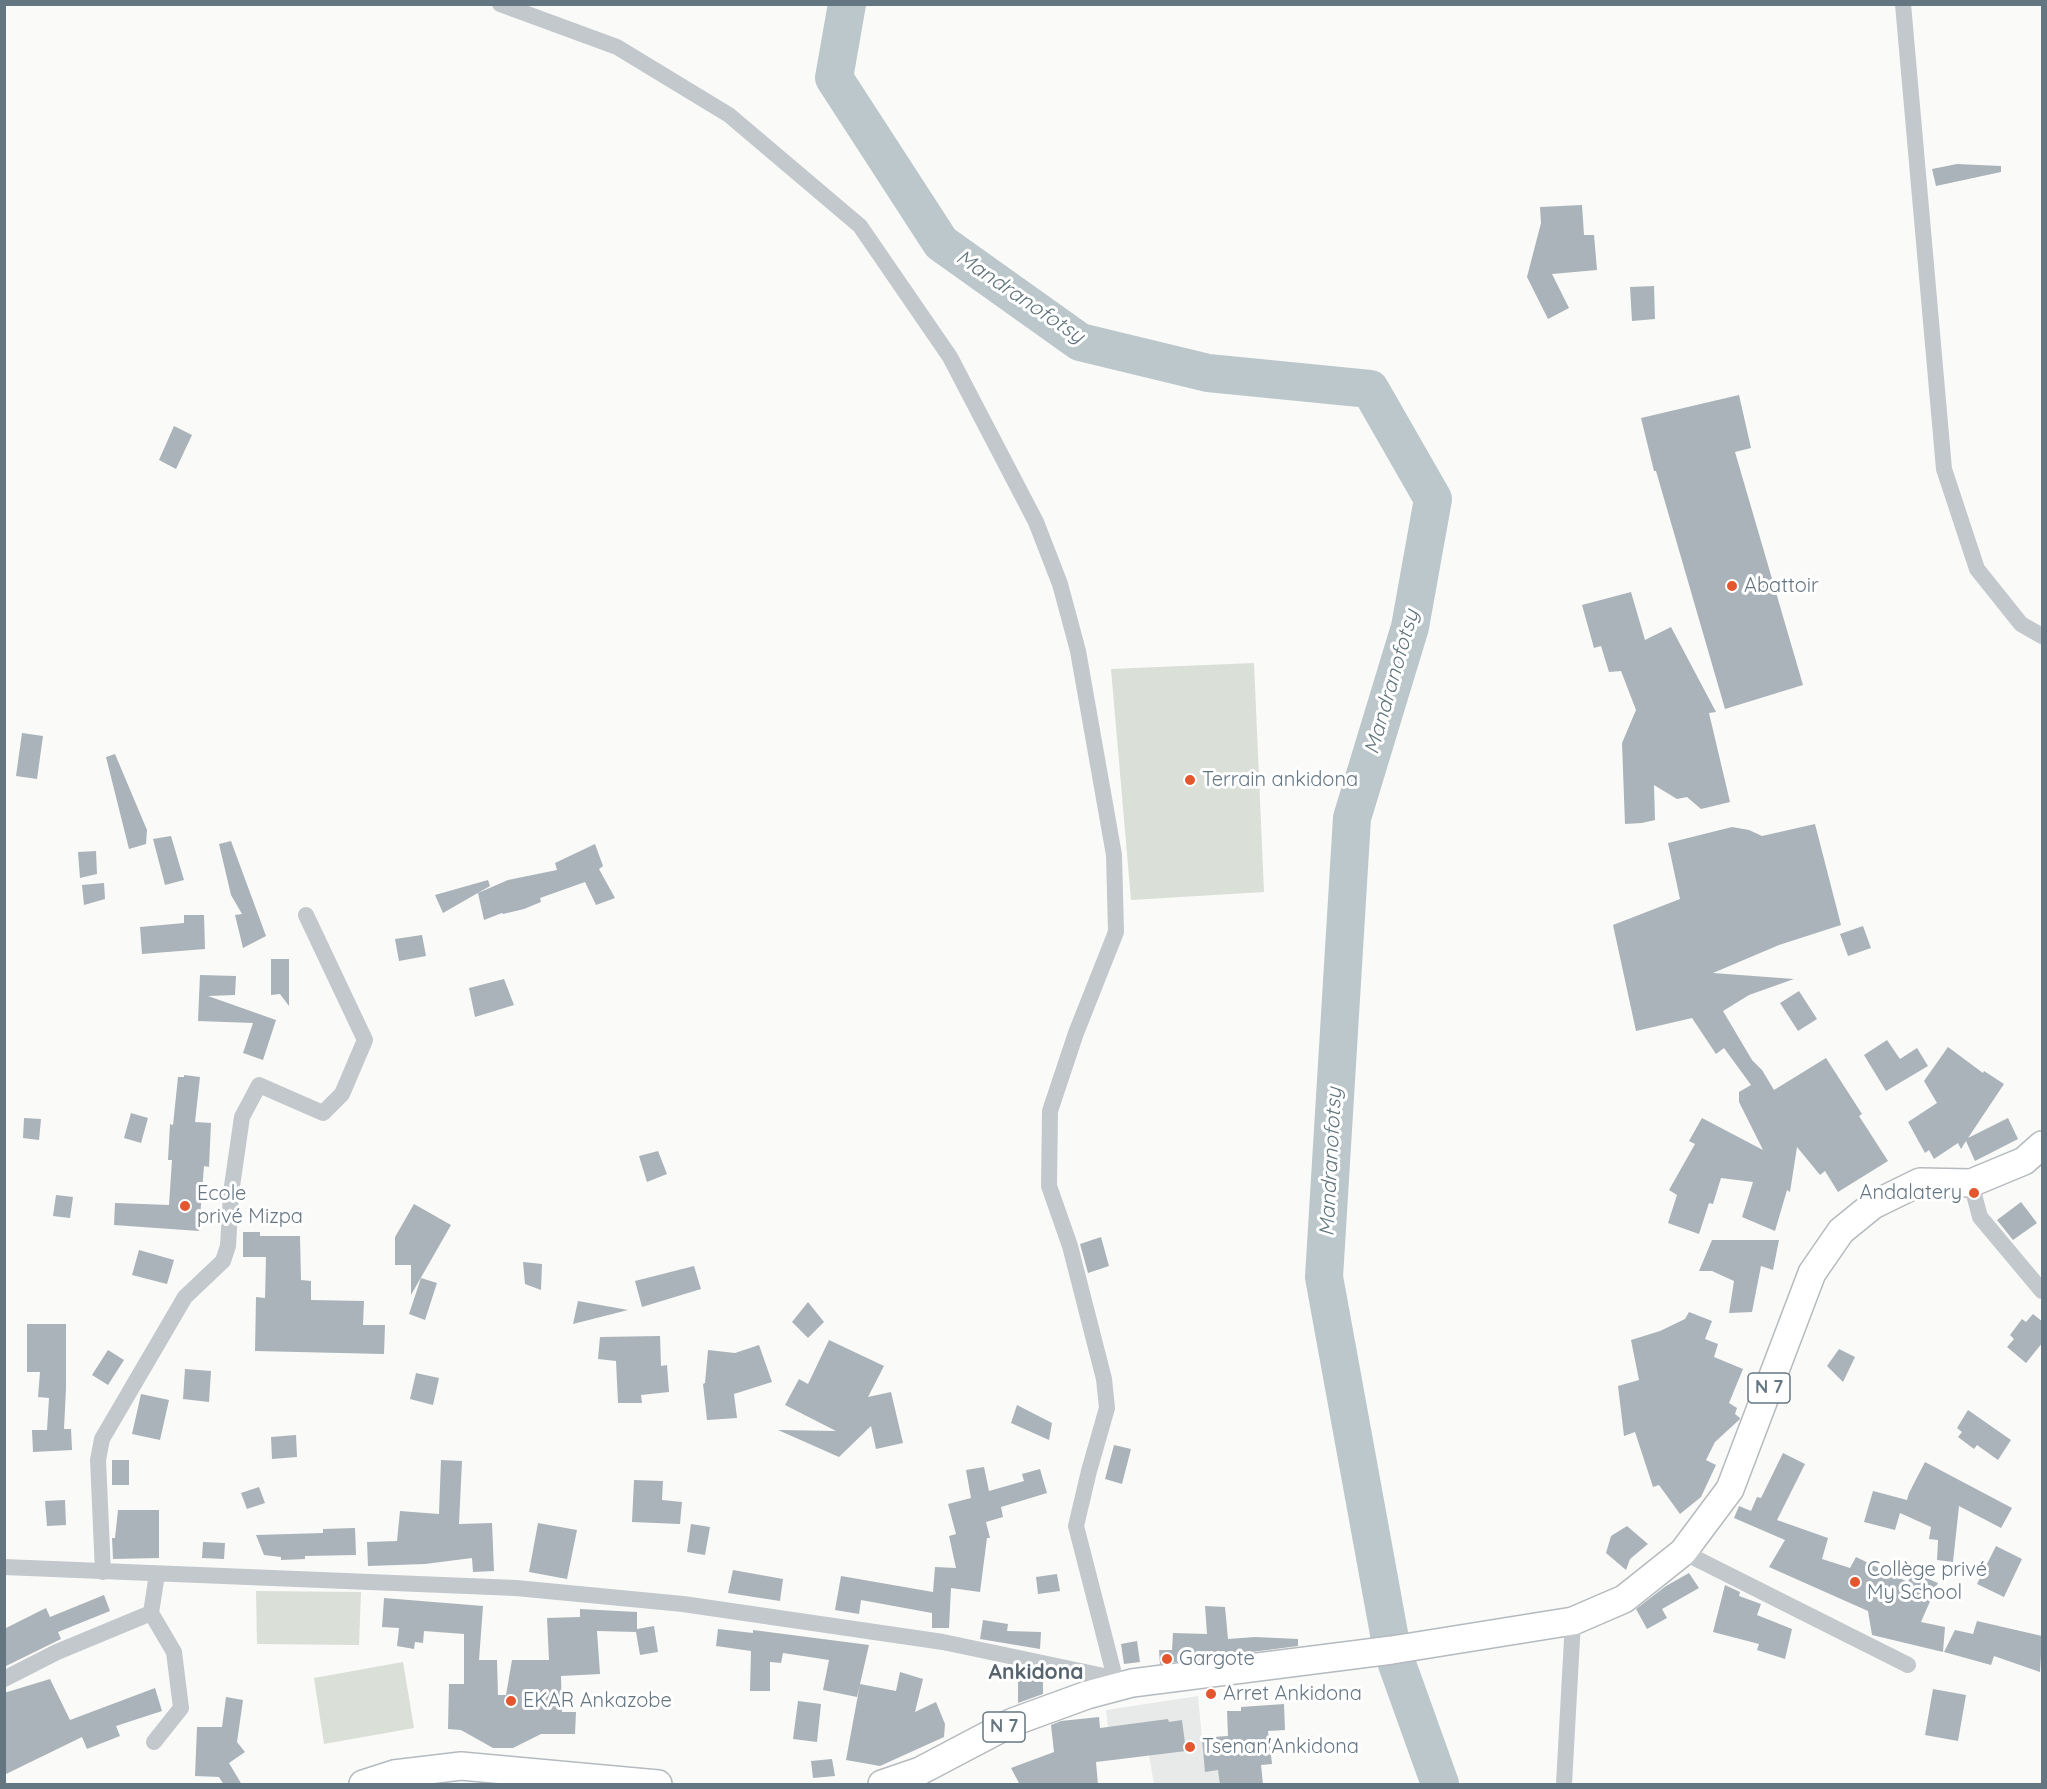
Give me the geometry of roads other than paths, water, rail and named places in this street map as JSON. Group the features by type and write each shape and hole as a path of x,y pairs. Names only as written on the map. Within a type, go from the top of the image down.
{"main road":[{"name":"N 7","path":"882,1785 920,1771 1013,1722 1124,1681 1392,1650 1573,1621 1624,1599 1683,1552 1730,1489 1812,1273 1841,1231 1873,1205 1920,1182 1971,1183 2024,1161 2043,1146"},
{"path":"363,1785 394,1774 461,1766 658,1785"}],"street":[{"path":"4,1567 516,1588 683,1604 944,1642 1124,1681 1077,1526 1089,1471 1107,1408 1104,1379 1070,1246 1048,1186 1050,1111 1116,932 1114,855 1078,651 1060,584 1036,522 950,357 861,226 729,115 616,47 500,4"},
{"path":"1903,4 1944,469 1977,569 2021,624 2043,636"},
{"path":"103,1572 98,1460 102,1439 184,1297 223,1261 228,1246 232,1183 242,1117 259,1085 323,1113 342,1094 365,1040 306,915"},
{"path":"1971,1183 1980,1217 2043,1291"},
{"path":"1683,1552 1908,1665"},
{"path":"154,1742 181,1708 174,1652 151,1613 157,1574"},
{"path":"4,1679 57,1652 151,1613"},
{"path":"1564,1785 1573,1621"}],"waterway":[{"name":"Mandranofotsy","path":"847,4 834,78 941,243 1080,342 1208,373 1370,389 1433,499 1410,627 1352,818 1324,1277 1392,1650 1440,1784"}],"place":[{"name":"Abattoir","path":"1732,586"},
{"name":"Terrain ankidona","path":"1190,780"},
{"name":"Andalatery","path":"1974,1193"},
{"name":"Ecole privé Mizpa","path":"185,1206"},
{"name":"Collège privé My School","path":"1855,1582"},
{"name":"Gargote","path":"1167,1659"},
{"name":"Arret Ankidona","path":"1211,1694"},
{"name":"EKAR Ankazobe","path":"511,1701"},
{"name":"Tsenan'Ankidona","path":"1190,1747"}],"district":[{"name":"Ankidona","path":"1036,1673"}]}
